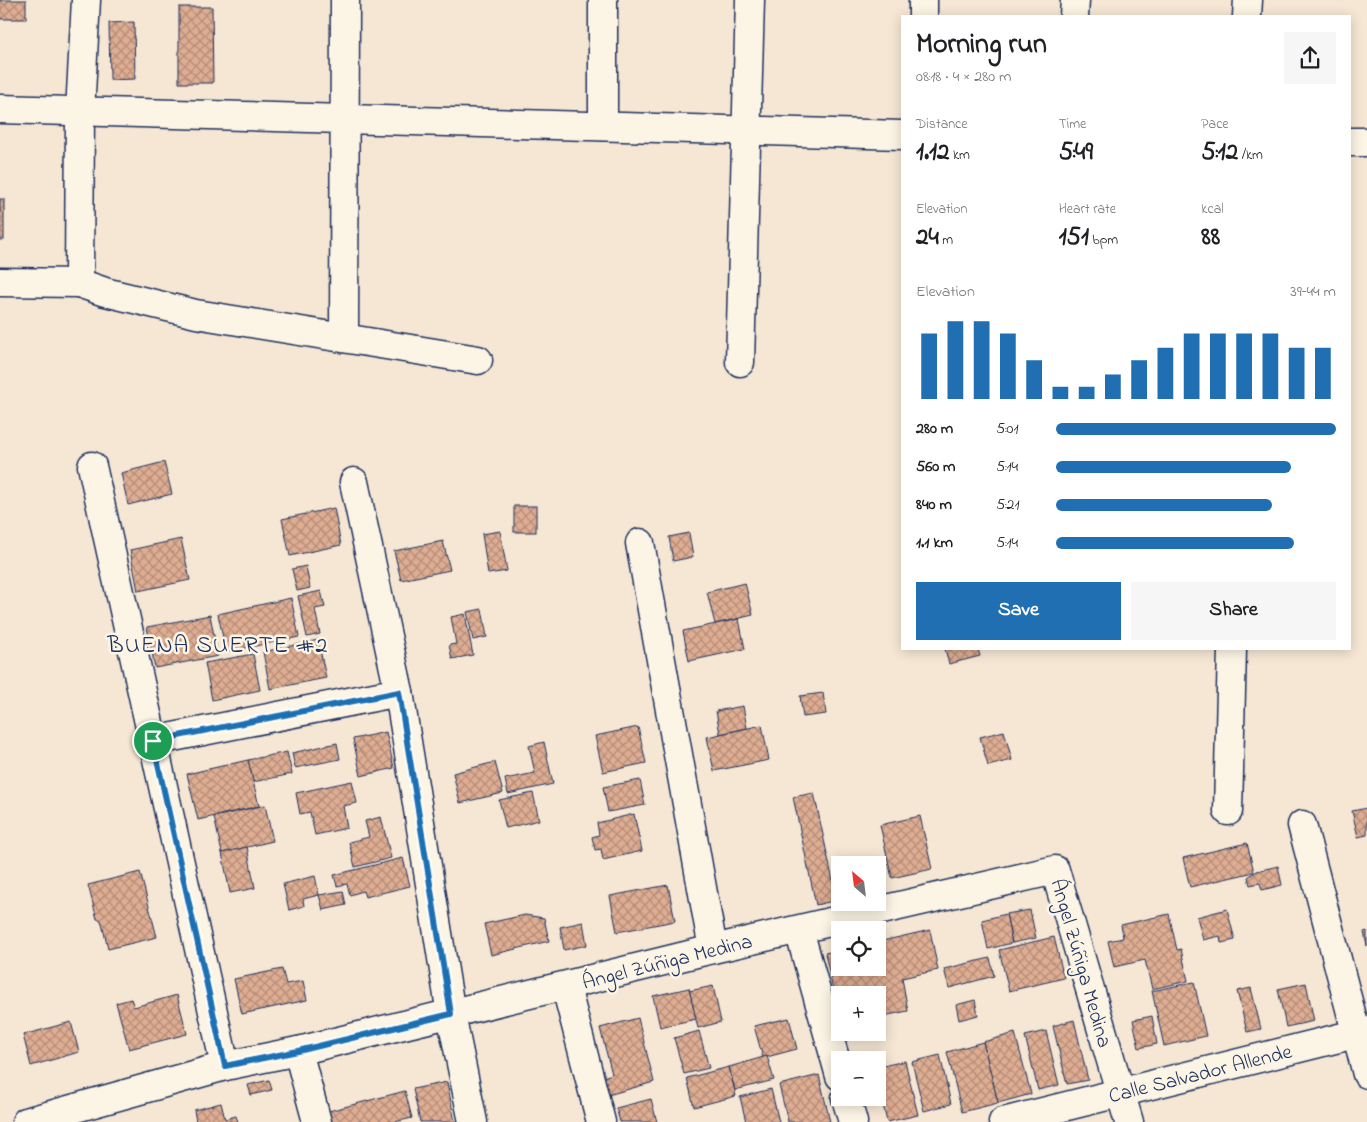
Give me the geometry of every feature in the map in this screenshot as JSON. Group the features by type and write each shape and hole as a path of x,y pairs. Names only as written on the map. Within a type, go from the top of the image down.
{"street":[{"path":"79,283 80,112 86,0"},
{"path":"344,338 345,0"},
{"path":"603,0 603,126"},
{"path":"740,362 750,0"},
{"path":"923,0 923,15"},
{"path":"1074,15 1075,0"},
{"path":"1247,15 1248,0"},
{"path":"0,109 901,135"},
{"path":"1351,142 1367,142"},
{"path":"0,282 79,283 105,292 196,314 478,360"},
{"path":"92,466 225,1066"},
{"path":"354,482 399,692 451,1014 473,1122"},
{"path":"640,544 713,950"},
{"path":"1228,811 1232,650"},
{"path":"153,741 399,692"},
{"path":"1302,825 1362,1033 1367,1074"},
{"name":"Ángel Zúñiga Medina","path":"26,1122 225,1066 298,1051 713,950 1055,870 1129,1122"},
{"path":"798,930 833,1051"},
{"path":"566,987 601,1122"},
{"name":"Calle Salvador Allende","path":"1003,1122 1362,1033"},
{"path":"298,1051 317,1122"},
{"path":"848,1106 853,1122"}],"building":[{"path":"0,0 26,0 26,19 0,19"},
{"path":"179,7 212,7 213,83 179,83"},
{"path":"134,22 135,79 110,80 109,23"},
{"path":"0,199 4,199 4,240 0,240"},
{"path":"164,462 172,494 128,505 121,473"},
{"path":"514,506 536,506 536,532 514,532"},
{"path":"334,508 341,545 290,556 282,519"},
{"path":"500,531 507,571 488,574 482,534"},
{"path":"689,533 693,557 673,561 669,537"},
{"path":"181,539 190,580 138,591 130,550"},
{"path":"443,541 450,570 401,580 394,551"},
{"path":"306,566 310,588 297,591 292,569"},
{"path":"745,583 753,615 715,624 707,592"},
{"path":"321,591 325,607 315,609 320,634 307,637 298,596"},
{"path":"291,598 299,637 226,652 218,614"},
{"path":"482,609 487,637 473,640 467,612"},
{"path":"465,614 473,655 452,659 449,645 456,644 451,617"},
{"path":"210,615 218,656 155,668 147,627"},
{"path":"739,619 745,649 689,661 683,631"},
{"path":"318,640 326,678 270,689 263,652"},
{"path":"945,650 978,650 980,656 949,664"},
{"path":"253,654 260,690 212,700 205,663"},
{"path":"823,693 826,714 803,717 800,696"},
{"path":"743,706 747,728 720,734 716,711"},
{"path":"762,725 769,760 714,771 707,737"},
{"path":"638,727 646,763 603,772 595,736"},
{"path":"1004,731 1012,760 988,766 980,737"},
{"path":"386,732 394,768 361,776 353,739"},
{"path":"544,742 553,784 508,794 505,779 535,773 529,746"},
{"path":"337,743 340,759 295,768 292,753"},
{"path":"287,752 292,774 253,782 248,760"},
{"path":"248,760 259,806 198,820 187,774"},
{"path":"495,762 503,793 460,803 453,773"},
{"path":"640,780 645,805 608,812 603,787"},
{"path":"352,781 357,803 343,806 347,828 315,835 310,812 300,814 296,793"},
{"path":"533,793 539,820 506,828 499,800"},
{"path":"814,793 831,872 831,901 816,905 793,797"},
{"path":"265,805 273,841 222,853 214,817"},
{"path":"1367,808 1367,835 1358,837 1352,811"},
{"path":"634,814 642,851 603,860 601,849 595,850 592,837 599,835 597,823"},
{"path":"920,816 932,869 892,878 880,825"},
{"path":"381,817 391,858 355,867 349,842 369,837 365,821"},
{"path":"1247,843 1254,872 1190,887 1183,858"},
{"path":"247,847 255,888 230,893 222,853"},
{"path":"403,858 410,886 365,897 363,891 350,895 347,884 337,886 334,875"},
{"path":"1278,866 1282,885 1262,890 1260,883 1250,885 1248,877 1257,871"},
{"path":"140,872 157,937 108,949 101,920 97,919 88,885"},
{"path":"315,876 319,895 303,899 304,906 289,910 283,884"},
{"path":"668,885 675,921 617,932 610,896"},
{"path":"343,891 346,905 323,910 319,895"},
{"path":"1227,909 1235,940 1221,943 1220,936 1203,940 1197,917"},
{"path":"1030,910 1036,938 1012,943 1006,914"},
{"path":"1006,914 1012,943 988,949 982,920"},
{"path":"1169,914 1177,950 1181,949 1188,981 1152,989 1145,960 1114,967 1108,941 1123,938 1121,925"},
{"path":"525,915 544,918 549,941 491,955 484,924"},
{"path":"583,922 587,945 564,950 560,927"},
{"path":"930,930 938,970 902,978 908,1011 886,1015 886,986 832,986 825,953 831,952 831,976 886,976 886,940"},
{"path":"1367,931 1367,946 1364,932"},
{"path":"1054,937 1064,978 1009,991 999,950"},
{"path":"990,958 994,976 949,988 944,969"},
{"path":"282,969 286,984 303,981 307,1000 242,1014 234,979"},
{"path":"1194,982 1206,1036 1164,1046 1152,991"},
{"path":"1306,983 1314,1021 1286,1027 1278,989"},
{"path":"713,986 721,1022 698,1028 689,991"},
{"path":"689,988 696,1019 660,1027 653,996"},
{"path":"1251,988 1261,1029 1247,1032 1237,991"},
{"path":"177,995 187,1034 129,1049 116,1003 131,999 134,1007"},
{"path":"975,1000 978,1015 959,1020 956,1005"},
{"path":"1152,1016 1157,1044 1139,1048 1133,1020"},
{"path":"638,1018 654,1082 608,1095 603,1077 612,1074 600,1028"},
{"path":"789,1018 797,1049 763,1058 754,1026"},
{"path":"1074,1020 1088,1080 1067,1084 1053,1026"},
{"path":"71,1022 79,1052 31,1066 23,1035"},
{"path":"699,1031 709,1068 684,1074 674,1038"},
{"path":"1046,1031 1059,1085 1038,1090 1025,1036"},
{"path":"1015,1033 1031,1094 998,1103 983,1042"},
{"path":"983,1042 998,1103 962,1112 947,1052"},
{"path":"940,1055 951,1104 924,1111 912,1062"},
{"path":"767,1056 774,1080 735,1090 729,1067"},
{"path":"905,1061 918,1115 887,1122 883,1106 886,1106 886,1065"},
{"path":"729,1067 736,1096 694,1107 687,1078"},
{"path":"819,1075 830,1122 788,1122 779,1085"},
{"path":"269,1080 272,1090 251,1095 248,1085"},
{"path":"447,1082 455,1122 420,1122 413,1089"},
{"path":"771,1089 779,1122 746,1122 740,1097"},
{"path":"405,1091 412,1118 395,1122 328,1122 325,1112"},
{"path":"651,1099 657,1122 620,1122 616,1108"},
{"path":"221,1103 225,1119 236,1116 238,1122 196,1122 194,1110"}],"district":[{"name":"BUENA SUERTE #2","path":"218,644"}],"route":[{"path":"399,692 451,1014 298,1051 225,1066 153,741 399,692"}]}
